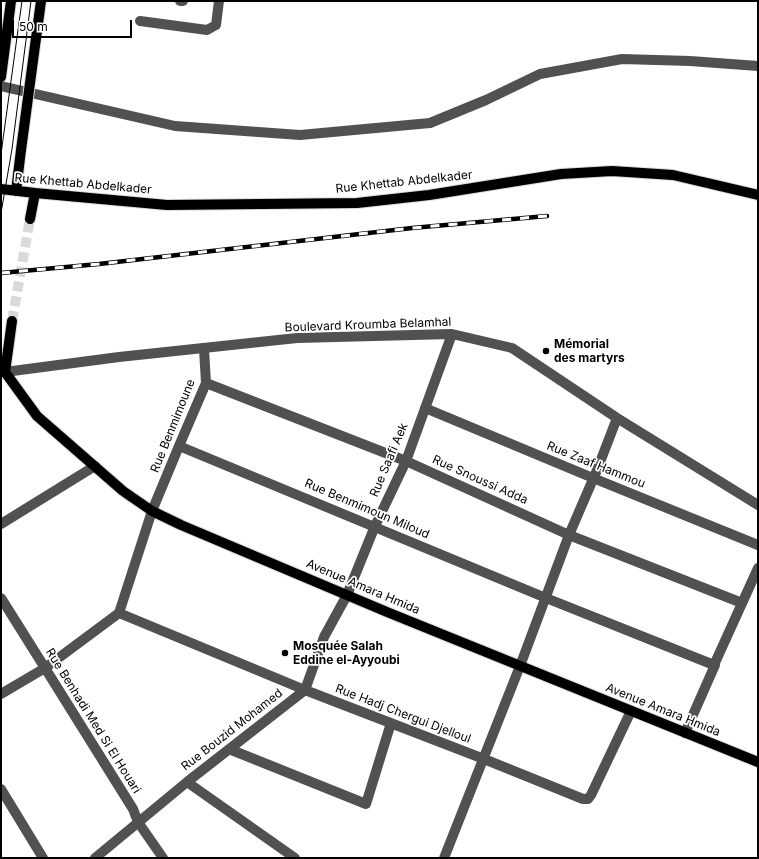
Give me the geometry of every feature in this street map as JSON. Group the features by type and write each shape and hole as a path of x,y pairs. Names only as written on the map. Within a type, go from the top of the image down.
{"main road":[{"path":"1,77 11,1"},
{"path":"16,191 41,1"},
{"name":"Rue Khettab Abdelkader","path":"1,189 35,194 167,205 357,203 429,195 561,174 612,171 673,175 758,195"},
{"path":"30,219 35,194"},
{"path":"3,372 12,321"},
{"name":"Avenue Amara Hmida","path":"3,372 37,416 123,491 152,511 181,525 347,595 758,762"}],"street":[{"path":"140,21 207,30 216,25 219,1"},
{"path":"1,86 175,126 300,135 430,123 486,100 540,74 622,59 690,61 758,66"},
{"name":"Boulevard Kroumba Belamhal","path":"3,372 119,357 297,338 452,334 512,348 617,418 758,505"},
{"name":"Rue Saafi Aek","path":"347,595 375,526 406,460 452,334"},
{"name":"Rue Benmimoune","path":"119,613 152,511 206,383 204,349"},
{"name":"Rue Snoussi Adda","path":"206,383 406,460 569,534 742,603"},
{"name":"Rue Zaaf Hammou","path":"425,408 758,545"},
{"path":"444,858 520,666 569,534 617,418"},
{"name":"Rue Benmimoun Miloud","path":"179,446 546,598 714,665"},
{"path":"1,524 95,466"},
{"path":"685,733 742,603 757,574"},
{"path":"305,690 324,637 347,595"},
{"name":"Rue Benhadi Med Si El Houari","path":"1,598 133,809 138,822 163,858"},
{"path":"1,694 45,668 119,613"},
{"name":"Rue Hadj Chergui Djelloul","path":"119,613 305,690 583,799 588,799 591,795 632,711"},
{"name":"Rue Bouzid Mohamed","path":"95,858 186,782 305,690"},
{"path":"229,750 366,804 391,723"},
{"path":"186,782 295,858"},
{"path":"1,789 43,858"}],"tunnel":[{"path":"12,321 30,219"}],"tram line":[{"path":"1,154 22,1"},
{"path":"1,213 12,149 31,1"}],"railway":[{"path":"1,273 99,264 412,228 547,216"}],"place":[{"name":"Mémorial des martyrs","path":"546,351"},
{"name":"Mosquée Salah Eddine el-Ayyoubi","path":"285,653"}]}
